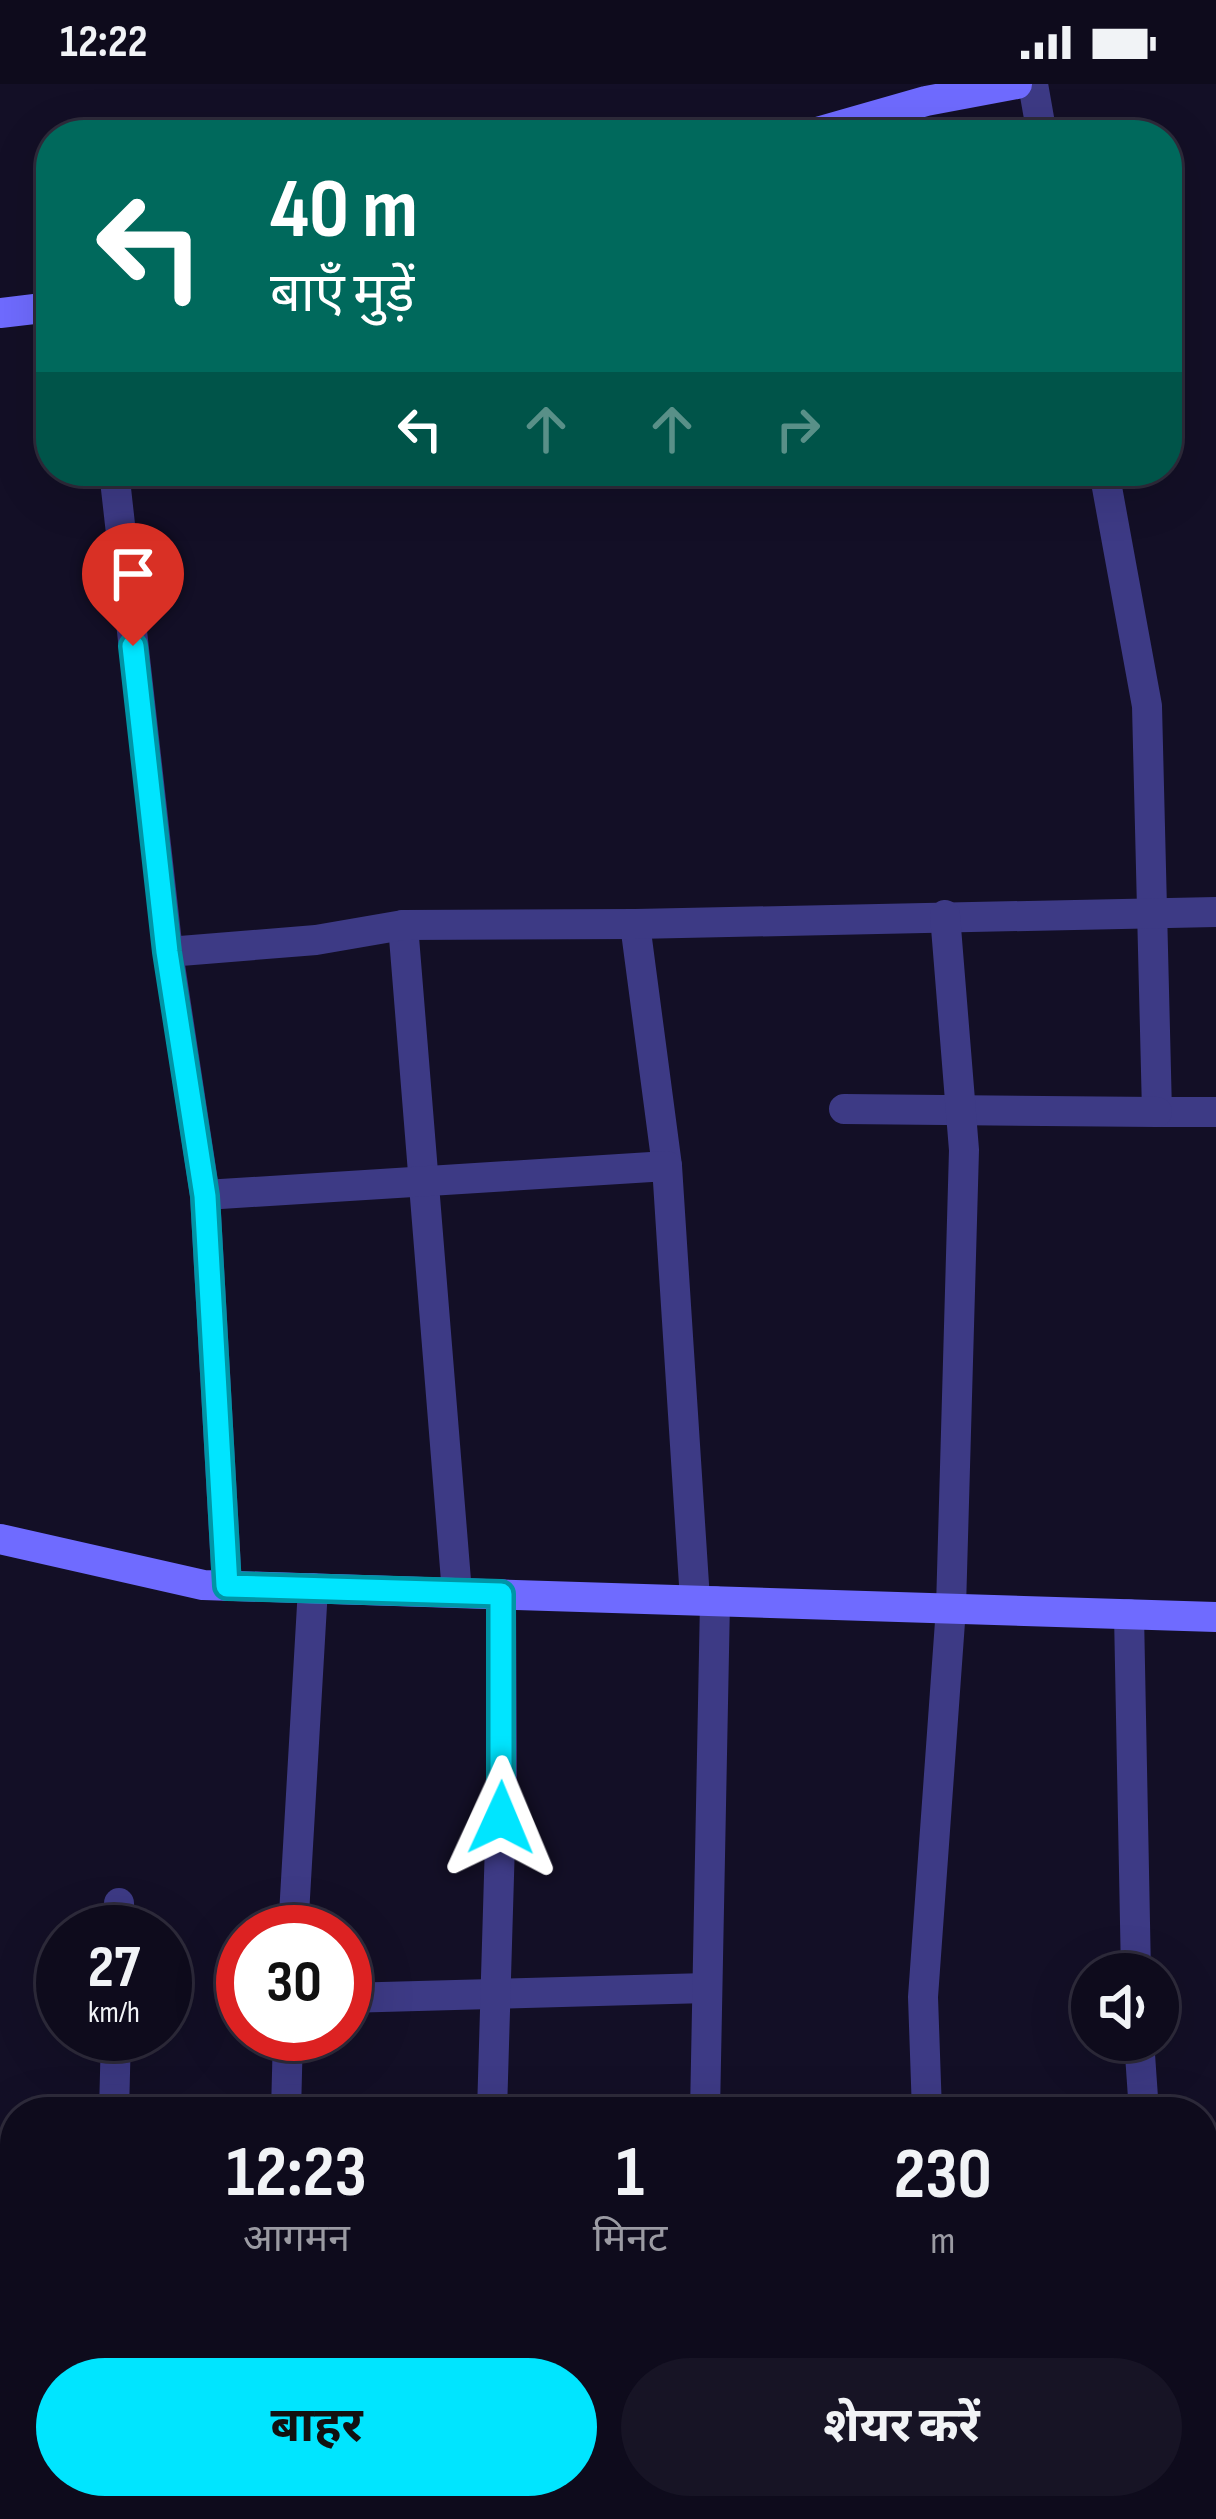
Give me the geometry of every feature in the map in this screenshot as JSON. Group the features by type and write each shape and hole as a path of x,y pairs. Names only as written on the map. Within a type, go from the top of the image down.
{"street":[{"path":"860,120 926,101 1017,84"},
{"path":"1033,84 1039,120"},
{"path":"0,314 36,309"},
{"path":"116,486 167,952 205,1196 227,1586"},
{"path":"1107,486 1147,706 1157,1112"},
{"path":"167,952 316,940 403,925 1216,912"},
{"path":"926,2097 922,1997 951,1608 963,1111 945,915"},
{"path":"635,924 667,1166 705,1601 705,2097"},
{"path":"403,925 457,1593"},
{"path":"844,1109 1216,1112"},
{"path":"205,1196 667,1166"},
{"path":"0,1539 202,1585 1216,1617"},
{"path":"295,1905 313,1588"},
{"path":"493,2097 502,1774 501,1594"},
{"path":"1129,1614 1136,1953"},
{"path":"372,1997 707,1988"},
{"path":"114,2097 115,2061"},
{"path":"286,2097 287,2061"},
{"path":"1140,2061 1143,2097"}],"route":[{"path":"133,646 167,952 205,1196 227,1586 501,1594 501,1818"}]}
